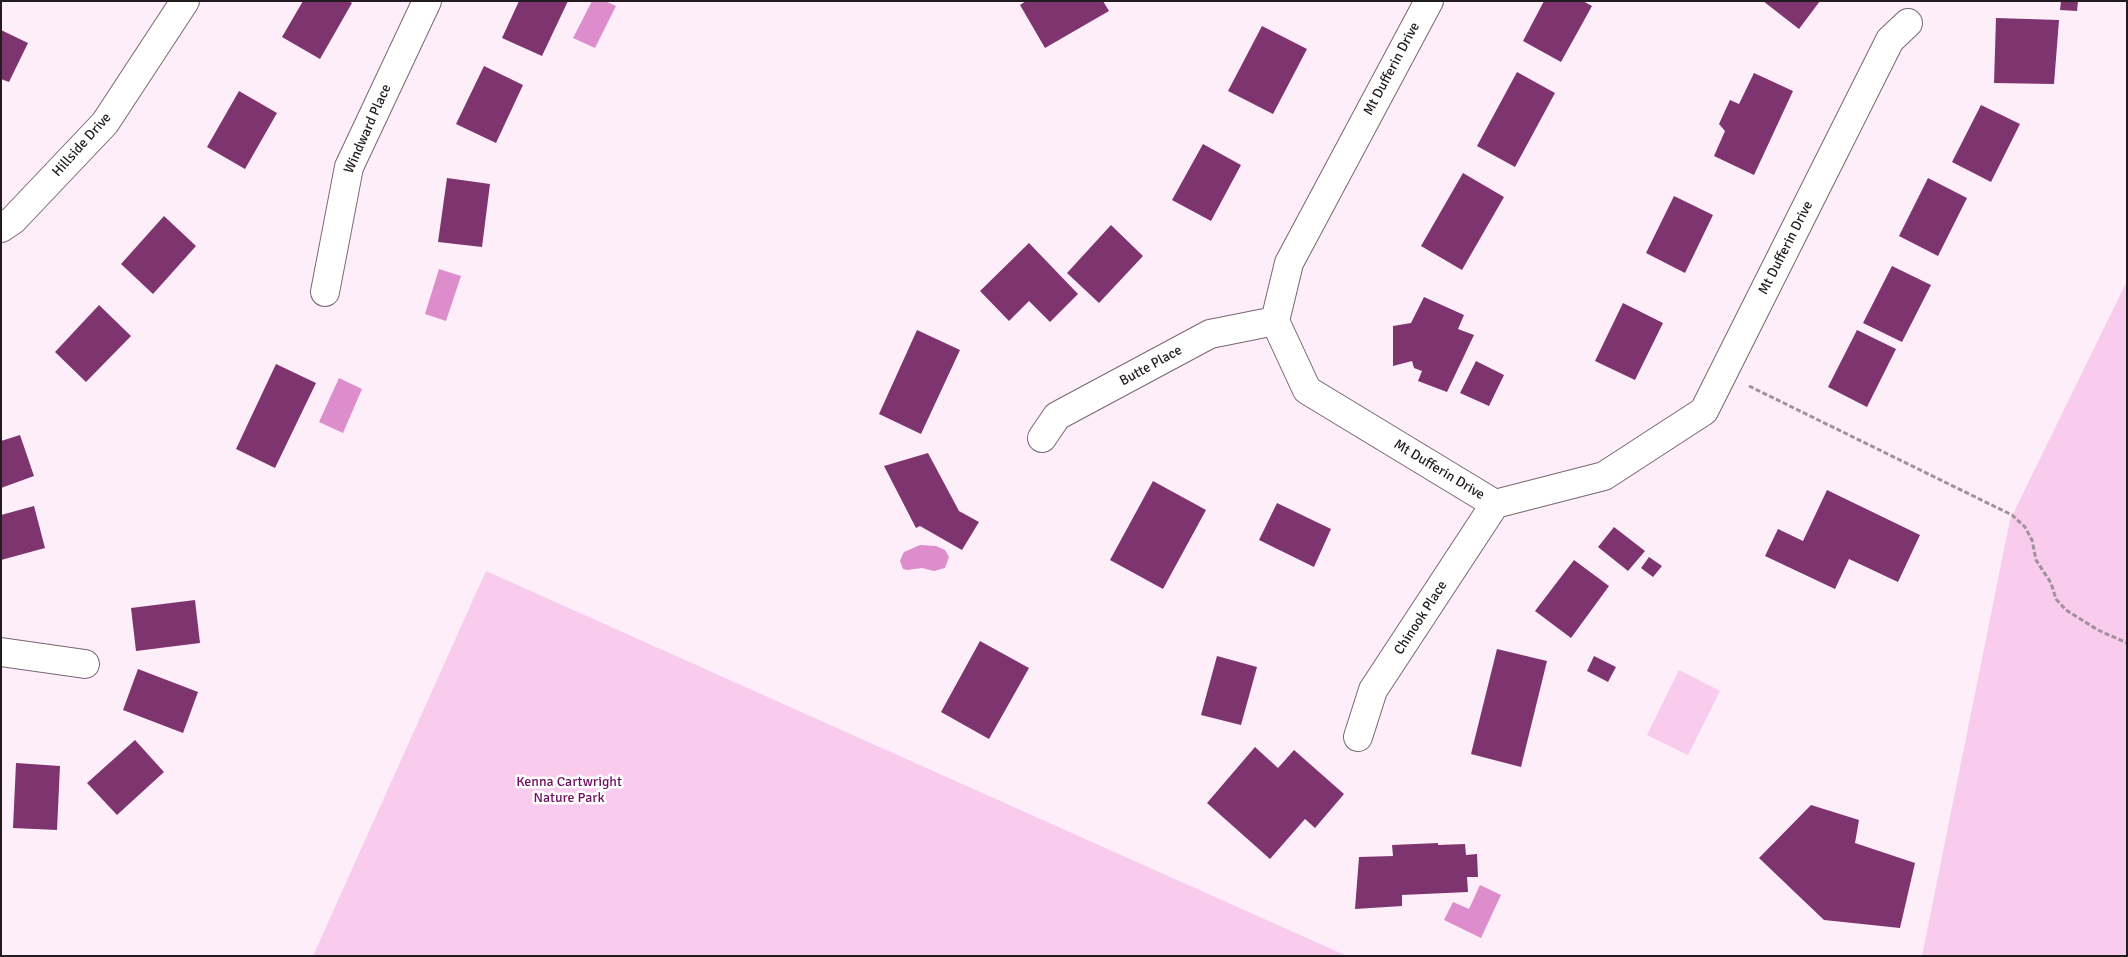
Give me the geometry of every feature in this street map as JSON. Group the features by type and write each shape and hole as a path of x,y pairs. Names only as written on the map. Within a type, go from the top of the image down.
{"street":[{"name":"Hillside Drive","path":"1,228 13,220 105,123 185,1"},
{"name":"Windward Place","path":"325,292 348,167 427,1"},
{"name":"Mt Dufferin Drive","path":"1429,1 1289,263 1275,321 1307,390 1495,504 1604,476 1704,411 1890,40 1908,23"},
{"name":"Butte Place","path":"1042,438 1058,416 1210,334 1275,321"},
{"name":"Chinook Place","path":"1358,737 1373,690 1495,504"},
{"path":"1,652 85,664"}],"path":[{"path":"1745,384 2012,515 2025,527 2032,540 2036,560 2051,583 2056,599 2061,605 2098,630 2127,643"}],"green space":[{"path":"2127,281 2127,956 1922,956 2010,520"},
{"name":"Kenna Cartwright Nature Park","path":"486,571 866,741 1347,956 313,956"},
{"path":"1679,670 1720,691 1688,755 1647,735"}],"shaded area":[{"path":"592,1 605,1 616,6 595,48 573,38"},
{"path":"439,269 461,276 446,321 425,314"},
{"path":"339,378 362,389 343,433 319,422"},
{"path":"920,545 936,546 945,550 949,557 945,568 934,571 922,568 903,569 900,561 904,552"},
{"path":"1480,885 1501,895 1481,938 1444,920 1453,902 1469,909"}],"building":[{"path":"303,1 349,1 352,3 320,59 282,37"},
{"path":"519,1 568,1 542,56 502,38"},
{"path":"1026,1 1103,1 1109,11 1045,48 1020,5"},
{"path":"1544,1 1583,1 1592,6 1561,62 1523,41"},
{"path":"1763,1 1820,1 1799,29"},
{"path":"2061,1 2078,1 2077,11 2060,10"},
{"path":"1996,18 2059,20 2054,84 1994,83"},
{"path":"1262,26 1307,49 1273,114 1228,91"},
{"path":"1,30 28,43 9,82 1,79"},
{"path":"484,66 523,85 496,143 456,124"},
{"path":"1517,72 1555,93 1515,167 1477,146"},
{"path":"1754,73 1793,91 1754,175 1714,156 1725,131 1719,124 1730,100 1739,104"},
{"path":"239,91 277,113 245,169 207,147"},
{"path":"1981,105 2020,124 1991,182 1952,162"},
{"path":"1203,144 1241,165 1211,221 1172,200"},
{"path":"1463,173 1504,197 1462,270 1421,246"},
{"path":"447,178 490,184 482,247 438,242"},
{"path":"1928,178 1967,198 1938,256 1899,236"},
{"path":"1674,196 1713,215 1685,273 1646,253"},
{"path":"164,216 196,246 153,294 121,264"},
{"path":"1111,225 1143,256 1099,303 1067,273"},
{"path":"1029,243 1078,294 1050,322 1029,301 1009,321 980,291"},
{"path":"1892,266 1931,285 1902,342 1863,323"},
{"path":"1424,297 1464,315 1458,329 1474,335 1447,392 1418,381 1422,371 1414,368 1412,361 1393,366 1393,326 1411,323"},
{"path":"1623,303 1663,323 1635,380 1595,361"},
{"path":"99,305 131,336 86,382 55,352"},
{"path":"917,330 960,350 921,434 879,414"},
{"path":"1857,330 1896,349 1867,407 1828,387"},
{"path":"1476,361 1504,375 1489,406 1460,393"},
{"path":"276,364 316,383 275,468 236,449"},
{"path":"20,435 34,476 1,488 1,441"},
{"path":"928,453 959,511 979,522 962,550 920,526 916,528 884,466"},
{"path":"1153,481 1206,510 1163,589 1110,560"},
{"path":"1827,490 1920,535 1898,582 1849,559 1835,589 1765,556 1778,529 1803,541"},
{"path":"1277,503 1331,529 1314,567 1259,540"},
{"path":"34,506 45,548 1,560 1,515"},
{"path":"1614,527 1645,551 1628,571 1598,547"},
{"path":"1649,557 1662,566 1653,577 1641,568"},
{"path":"1574,560 1609,586 1571,638 1535,611"},
{"path":"195,600 200,643 136,651 131,608"},
{"path":"980,641 1029,668 989,739 941,712"},
{"path":"1497,649 1547,661 1521,767 1471,754"},
{"path":"1217,656 1257,667 1241,725 1201,715"},
{"path":"1594,656 1616,667 1608,682 1587,671"},
{"path":"138,669 198,692 183,733 123,710"},
{"path":"135,740 164,772 117,815 87,783"},
{"path":"1255,747 1278,768 1294,750 1344,794 1315,828 1305,819 1270,859 1207,803"},
{"path":"16,763 60,766 57,830 13,828"},
{"path":"1811,805 1859,820 1855,843 1915,863 1900,928 1824,920 1759,858"},
{"path":"1438,843 1438,845 1465,844 1466,855 1477,854 1478,877 1467,877 1468,892 1402,895 1402,906 1355,909 1359,857 1393,856 1392,845"}]}
